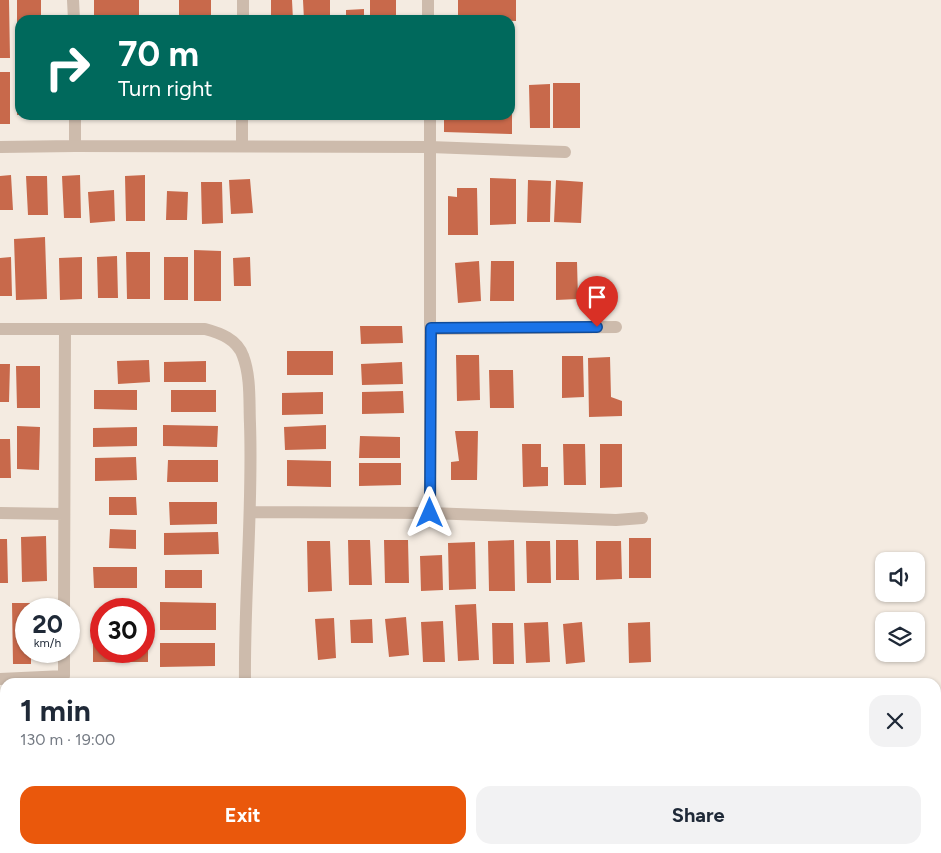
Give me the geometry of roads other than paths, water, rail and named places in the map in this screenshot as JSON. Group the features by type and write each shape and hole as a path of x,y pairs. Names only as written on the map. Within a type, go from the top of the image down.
{"street":[{"path":"73,0 74,15"},
{"path":"243,0 243,15"},
{"path":"428,0 428,15"},
{"path":"75,120 75,146"},
{"path":"242,120 242,146"},
{"path":"430,120 430,513"},
{"path":"0,147 430,147 565,152"},
{"path":"431,328 616,327"},
{"path":"0,328 205,329 223,334 235,344 243,355 248,377 251,442 245,639 246,678"},
{"path":"64,598 65,329"},
{"path":"250,512 430,513 616,520 642,518"},
{"path":"0,513 63,514"},
{"path":"21,678 64,676 64,663"}]}
